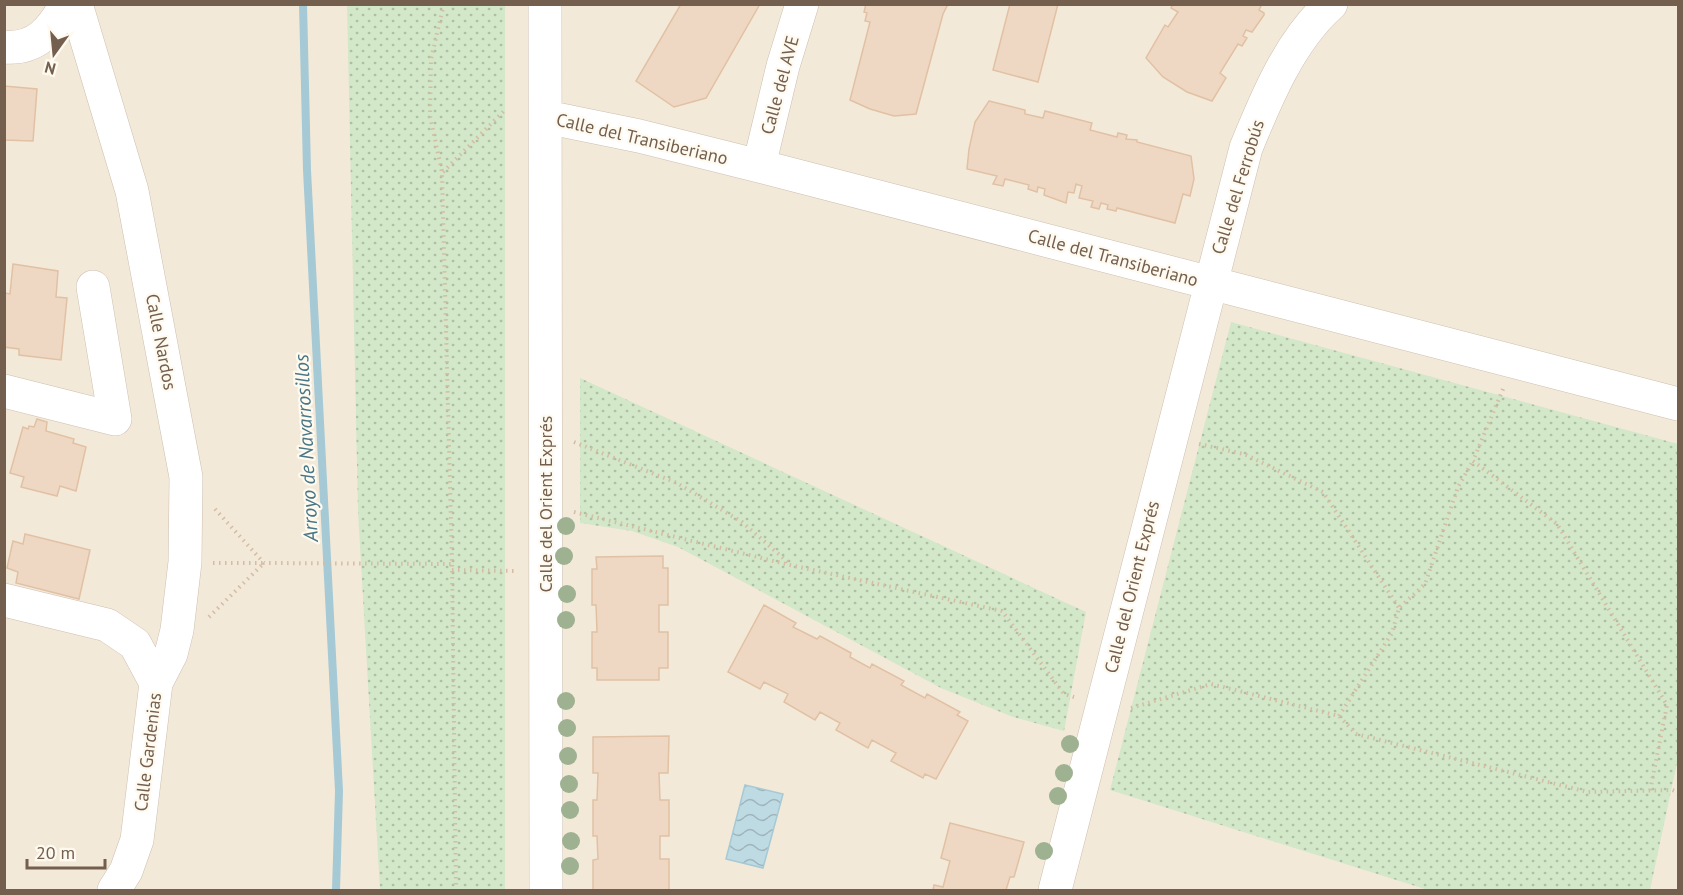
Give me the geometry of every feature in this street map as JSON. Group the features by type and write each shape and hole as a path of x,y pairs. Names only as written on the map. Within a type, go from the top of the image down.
{"street":[{"path":"4,47 15,48 38,41 57,21 66,4"},
{"name":"Calle Nardos","path":"76,4 132,191 186,477 185,562 177,630 171,654 156,683"},
{"name":"Calle del Orient Exprés","path":"545,4 546,891"},
{"name":"Calle del AVE","path":"759,166 783,66 802,4"},
{"name":"Calle del Ferrobús","path":"1209,284 1246,148 1267,96 1293,50 1331,4"},
{"name":"Calle del Transiberiano","path":"546,117 639,136 759,166 1678,404"},
{"name":"Calle del Orient Exprés","path":"1055,891 1209,284"},
{"path":"4,391 115,419 93,287"},
{"name":"Calle Gardenias","path":"4,600 107,625 135,644 156,683 137,840 126,871 114,891"}],"path":[{"path":"444,4 431,59 430,116 442,172 452,564 456,891"},
{"path":"442,172 505,110"},
{"path":"1339,716 1392,633 1399,608 1425,584 1458,487 1473,460 1512,361"},
{"path":"1171,436 1244,454 1323,492 1399,608"},
{"path":"574,442 677,483 742,522 790,565"},
{"path":"1473,460 1557,524 1667,705 1650,791"},
{"path":"186,477 264,563"},
{"path":"573,512 790,565 1002,611 1064,694 1102,704 1131,708 1211,684 1339,716 1356,734 1588,792 1678,792"},
{"path":"185,562 452,564"},
{"path":"205,621 264,563"},
{"path":"452,570 546,571"}],"shaded area":[{"path":"5,5 1678,5 1678,890 5,890"}],"green space":[{"path":"347,5 505,5 505,890 380,890 358,512"},
{"path":"1231,322 1678,444 1678,758 1650,890 1428,890 1110,790"},
{"path":"580,378 1086,612 1064,731 1013,717 941,688 678,547 632,531 580,523"}],"water":[{"path":"745,785 783,794 763,868 726,859"}],"building":[{"path":"681,4 760,4 706,98 674,107 636,81"},
{"path":"866,4 948,4 943,14 916,114 894,116 850,100 870,22 865,21"},
{"path":"1010,4 1058,4 1038,82 993,70"},
{"path":"1173,4 1262,4 1259,10 1264,15 1252,32 1246,30 1243,36 1247,38 1242,46 1238,44 1220,73 1226,78 1212,101 1187,92 1163,77 1146,58 1165,25 1168,27 1178,12 1171,8"},
{"path":"4,86 37,89 33,141 4,140"},
{"path":"989,101 1025,110 1025,114 1043,118 1045,111 1092,123 1090,130 1117,137 1118,133 1127,135 1126,139 1137,140 1137,142 1191,156 1194,179 1190,196 1183,194 1175,223 1117,208 1116,211 1107,209 1108,205 1101,203 1099,209 1091,207 1093,201 1079,198 1082,186 1076,184 1074,193 1068,192 1066,203 1044,195 1045,189 1038,187 1037,192 1028,189 1029,185 1005,179 1003,186 993,184 997,176 967,169 975,122"},
{"path":"13,264 58,271 56,297 67,298 61,360 19,355 19,349 4,347 4,293 10,294"},
{"path":"37,419 47,422 46,431 74,439 73,443 86,447 76,491 60,486 57,496 21,487 24,477 10,473 23,427 28,429 29,426 34,427"},
{"path":"25,534 90,550 79,599 16,583 18,572 7,568 13,541 23,544"},
{"path":"663,556 663,568 668,568 668,605 659,605 659,632 668,632 668,668 659,668 659,680 597,680 597,668 592,668 592,632 597,632 596,605 592,605 592,569 597,569 596,557"},
{"path":"764,605 796,623 793,627 817,639 820,636 851,653 850,657 870,668 872,664 904,681 901,685 925,698 927,694 960,712 957,715 968,721 936,779 925,774 923,778 891,761 896,753 872,740 868,748 836,730 840,723 820,712 815,720 784,702 788,694 764,682 760,689 728,672"},
{"path":"669,736 668,773 659,773 660,800 669,800 669,836 660,836 660,859 669,859 669,890 593,890 593,860 598,859 597,836 593,836 593,800 597,800 598,773 593,773 593,737"},
{"path":"950,823 1024,842 1014,877 1010,877 1006,890 933,890 934,885 943,887 950,861 941,858"}],"waterway":[{"name":"Arroyo de Navarrosillos","path":"303,4 307,170 339,791 336,890"}]}
